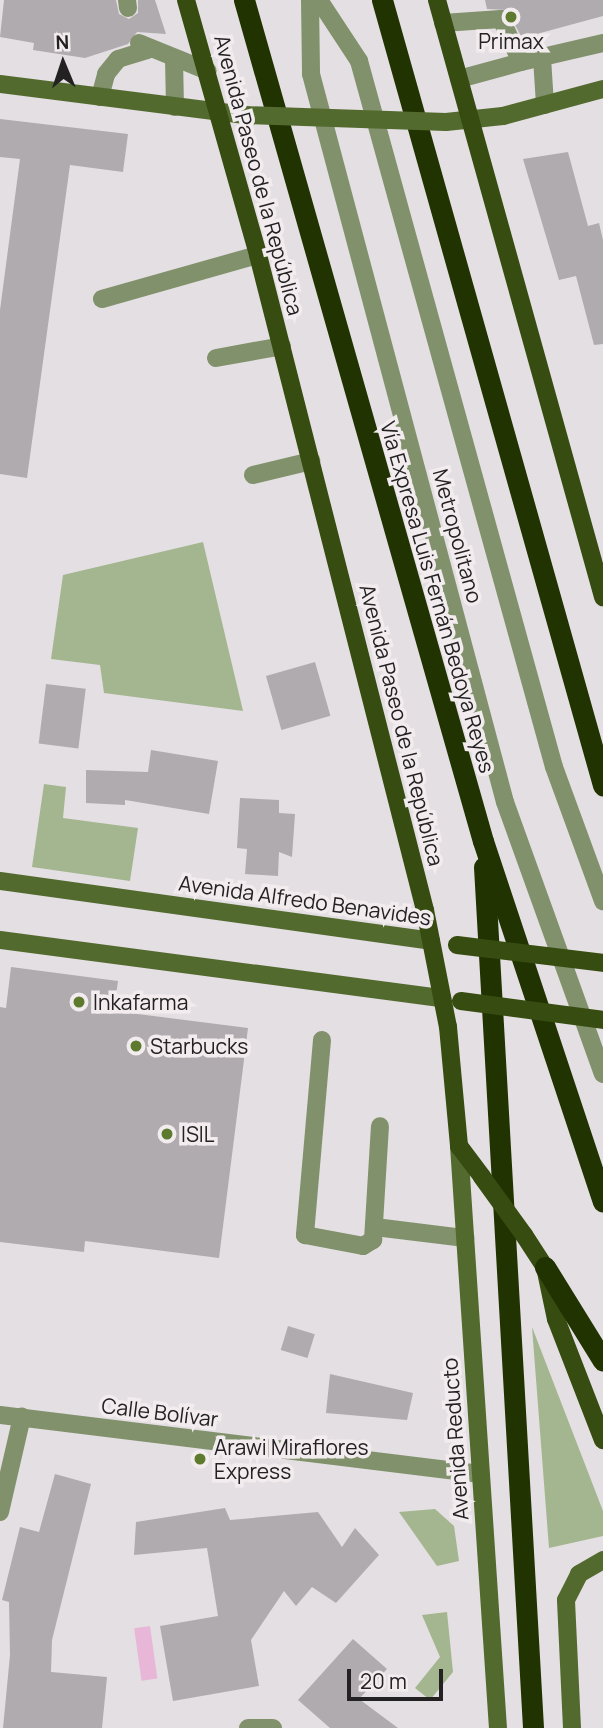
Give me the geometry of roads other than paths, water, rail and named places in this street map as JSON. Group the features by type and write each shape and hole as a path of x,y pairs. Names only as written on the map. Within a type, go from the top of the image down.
{"highway":[{"name":"Vía Expresa Luis Fernán Bedoya Reyes","path":"244,0 483,841 603,1202"},
{"path":"382,0 603,785"},
{"path":"483,841 533,1728"},
{"path":"545,1267 603,1361"}],"main road":[{"name":"Avenida Paseo de la República","path":"186,0 221,114 282,346 431,941 442,998 459,1146"},
{"path":"437,0 470,123 597,553 603,597"},
{"path":"0,84 221,114 470,123 603,89"},
{"name":"Avenida Alfredo Benavides","path":"0,881 603,963"},
{"path":"0,940 603,1020"},
{"path":"459,1146 545,1267 556,1320 603,1440"},
{"name":"Avenida Reducto","path":"459,1146 498,1728"},
{"path":"572,1728 566,1600 579,1574 603,1560"}],"street":[{"name":"Metropolitano","path":"310,0 311,74 505,802 603,1074"},
{"name":"Metropolitano","path":"320,0 359,61 554,767 603,901"},
{"path":"443,23 501,19 521,62"},
{"path":"459,79 603,43"},
{"path":"100,97 106,74 118,59 143,46 208,71"},
{"path":"542,58 545,105"},
{"path":"174,59 175,107"},
{"path":"102,299 258,255"},
{"path":"216,358 282,346"},
{"path":"253,475 311,461"},
{"path":"322,1041 305,1235 363,1246 373,1241 380,1126"},
{"path":"375,1227 464,1238"},
{"name":"Calle Bolívar","path":"0,1415 480,1475"},
{"path":"0,1512 22,1418"},
{"path":"248,1728 273,1728"}],"place":[{"name":"Primax","path":"511,17"},
{"name":"Inkafarma","path":"79,1002"},
{"name":"Starbucks","path":"136,1046"},
{"name":"ISIL","path":"167,1134"},
{"name":"Arawi Miraflores Express","path":"200,1459"}]}
